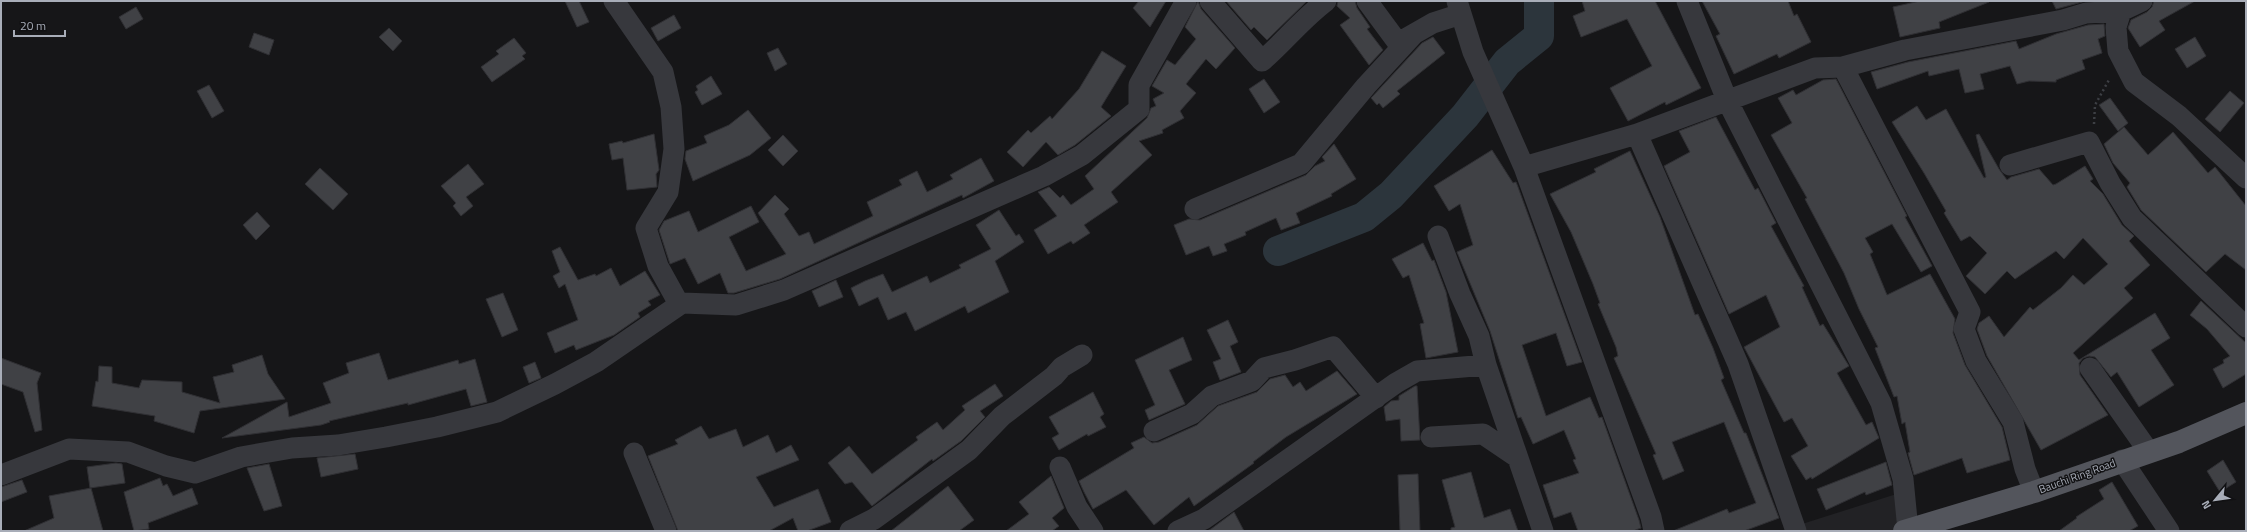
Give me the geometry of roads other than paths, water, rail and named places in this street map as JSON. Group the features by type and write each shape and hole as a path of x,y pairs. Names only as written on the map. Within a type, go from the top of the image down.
{"main road":[{"name":"Bauchi Ring Road","path":"1906,530 2034,492 2122,460 2209,431 2246,413"}],"street":[{"path":"614,1 663,72 671,107 674,149 668,192 646,228 658,266 678,304 736,305 784,290 1044,176 1082,155 1139,109 1138,85 1186,1"},
{"path":"1210,1 1262,61 1277,48 1306,16 1326,1"},
{"path":"1367,1 1398,43 1414,35 1459,7 1473,52 1497,103 1524,167 1651,517 1654,531"},
{"path":"1687,1 1726,100 1881,403 1903,479 1906,530"},
{"path":"1524,167 1637,134 1815,68 1843,67 1905,50 2063,20 2086,13 2121,11 2142,1"},
{"path":"2121,11 2116,26 2118,51 2134,82 2179,116 2246,178"},
{"path":"1195,209 1301,164 1366,86 1414,35"},
{"path":"1843,67 1970,312 1964,329 1976,361 2013,422 2025,469 2034,492"},
{"path":"1637,134 1738,364 1796,531"},
{"path":"2010,164 2089,142 2110,183 2132,218 2246,327"},
{"path":"1438,236 1460,294 1479,336 1486,365 1543,531"},
{"path":"1,475 69,449 128,452 166,466 195,473 241,457 292,448 338,445 437,427 497,412 596,362 682,303"},
{"path":"1154,431 1192,414 1212,396 1252,381 1264,368 1295,360 1334,347 1376,398"},
{"path":"850,531 874,519 969,450 1002,416 1062,367 1082,355"},
{"path":"1178,531 1204,519 1376,398 1417,372 1486,365"},
{"path":"2090,368 2149,452"},
{"path":"1431,437 1483,434 1517,457"},
{"path":"634,453 666,531"},
{"path":"2122,460 2169,531"},
{"path":"1060,468 1077,507 1093,531"}],"waterway":[{"path":"1278,251 1364,217 1391,195 1465,116 1507,62 1539,36 1539,1"}]}
